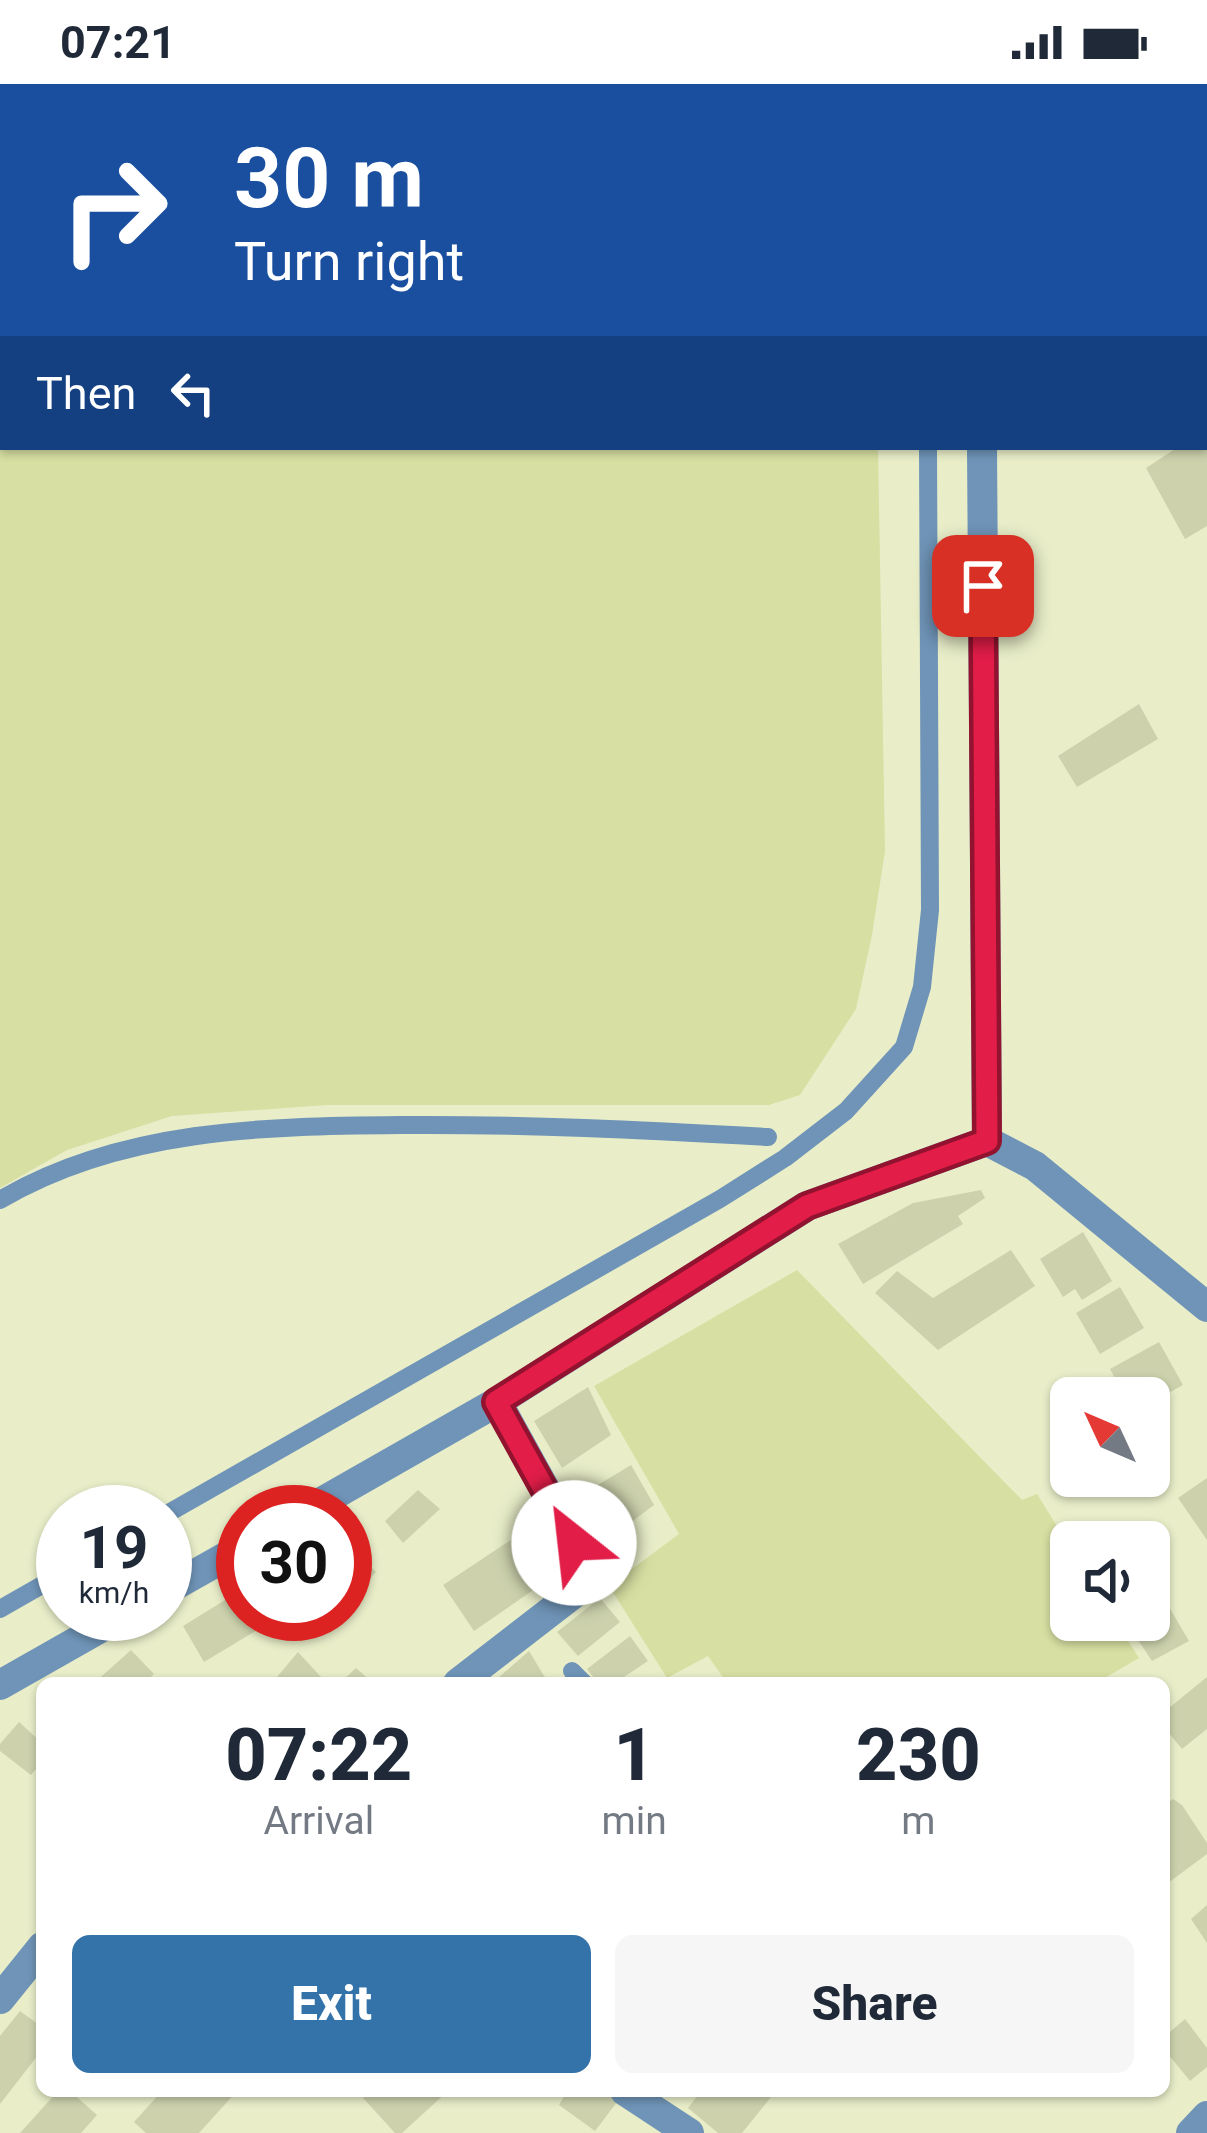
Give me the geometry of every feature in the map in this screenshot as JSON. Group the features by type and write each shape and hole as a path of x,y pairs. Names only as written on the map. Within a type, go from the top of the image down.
{"street":[{"path":"982,450 987,1141"},
{"path":"351,1485 496,1402 807,1206 987,1141 1035,1166 1207,1307"},
{"path":"466,1677 594,1578 496,1402"},
{"path":"0,1685 77,1641"},
{"path":"0,1999 36,1954"},
{"path":"638,2097 688,2133"},
{"path":"1191,2133 1207,2116"}],"lane":[{"path":"192,1499 785,1158 846,1111 904,1047 922,987 930,910 928,450"},
{"path":"0,1200 68,1168 189,1136 317,1126 536,1124 768,1137"},
{"path":"0,1609 36,1588"}],"green space":[{"path":"0,450 878,450 885,851 856,1009 800,1095 769,1105 327,1105 172,1116 67,1150 0,1188"},
{"path":"797,1270 1022,1500 1037,1494 1054,1521 1050,1521 1050,1641 1128,1641 1139,1658 1106,1677 723,1677 708,1656 666,1677 609,1586 679,1534 594,1386"}],"building":[{"path":"1173,450 1207,450 1207,526 1185,539 1146,468"},
{"path":"1139,704 1158,739 1077,787 1058,756"},
{"path":"981,1190 985,1198 958,1216 963,1224 863,1284 838,1244 913,1203"},
{"path":"1083,1232 1112,1281 1082,1300 1075,1289 1063,1297 1040,1259"},
{"path":"1011,1250 1035,1286 938,1350 875,1293 897,1271 933,1298"},
{"path":"1120,1287 1144,1328 1100,1354 1076,1313"},
{"path":"1159,1342 1183,1385 1170,1392 1170,1377 1114,1377 1110,1369"},
{"path":"588,1387 611,1435 562,1468 534,1421"},
{"path":"631,1465 654,1505 614,1535 588,1491"},
{"path":"1207,1478 1207,1540 1178,1498"},
{"path":"418,1490 440,1509 403,1543 385,1521"},
{"path":"541,1520 571,1564 474,1631 443,1585"},
{"path":"600,1598 620,1622 578,1656 557,1632"},
{"path":"216,1606 216,1641 239,1641 204,1662 192,1641 192,1620"},
{"path":"1170,1609 1189,1641 1152,1661 1139,1641 1170,1641"},
{"path":"630,1636 648,1661 624,1677 593,1677 587,1669"},
{"path":"131,1650 154,1674 151,1677 101,1677"},
{"path":"529,1651 545,1677 499,1677"},
{"path":"298,1652 321,1677 277,1677"},
{"path":"1207,1677 1207,1729 1182,1749 1170,1734 1170,1707"},
{"path":"19,1722 36,1738 36,1769 31,1775 0,1751 0,1744"},
{"path":"1170,1801 1182,1805 1207,1843 1207,1854 1170,1882"},
{"path":"1207,1905 1207,1943 1191,1919"},
{"path":"20,2011 36,2023 36,2058 0,2104 0,2036"},
{"path":"1185,2019 1207,2048 1207,2067 1190,2081 1170,2056 1170,2032"},
{"path":"53,2097 77,2097 97,2115 81,2133 20,2133"},
{"path":"157,2097 232,2097 199,2133 146,2133 134,2122"},
{"path":"441,2097 402,2133 395,2133 363,2098"},
{"path":"564,2097 620,2098 595,2131 559,2105"},
{"path":"696,2097 771,2097 742,2133 718,2133 688,2108"}],"route":[{"path":"574,1543 496,1402 807,1206 987,1141 983,586"}]}
